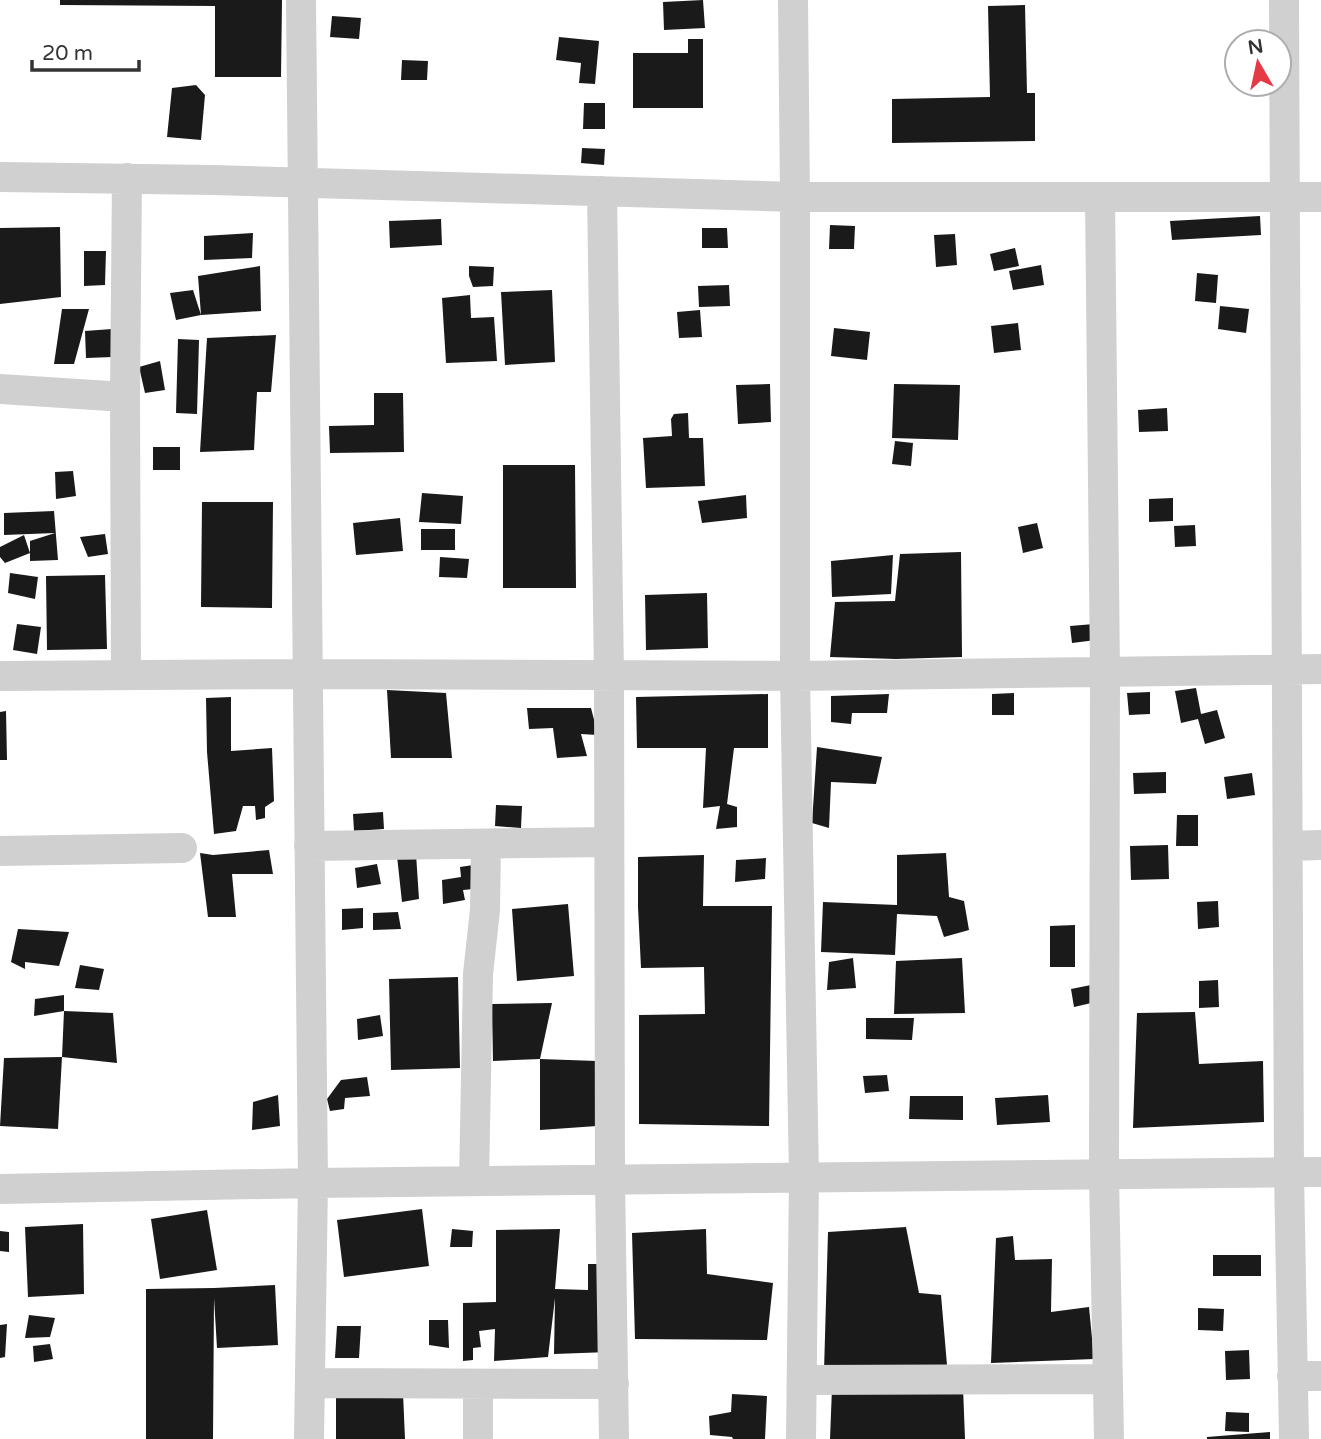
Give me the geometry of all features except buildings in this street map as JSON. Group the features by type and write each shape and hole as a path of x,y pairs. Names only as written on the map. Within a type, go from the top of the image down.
{"street":[{"path":"301,0 313,1183 309,1439"},
{"path":"793,0 795,676 804,1177 801,1439"},
{"path":"1284,0 1289,1173 1307,1376 1294,1439"},
{"path":"0,177 303,182 795,197 1321,197"},
{"path":"126,675 127,178"},
{"path":"602,191 609,675 610,1180 614,1439"},
{"path":"1100,197 1105,672 1104,1175 1109,1439"},
{"path":"0,389 125,397"},
{"path":"0,676 795,676 1321,669"},
{"path":"309,846 609,842"},
{"path":"474,1181 478,974 485,910 486,844"},
{"path":"1288,846 1321,845"},
{"path":"0,851 183,848"},
{"path":"0,1189 1321,1172"},
{"path":"802,1380 1108,1379"},
{"path":"310,1383 614,1384"},
{"path":"478,1384 478,1439"}]}
